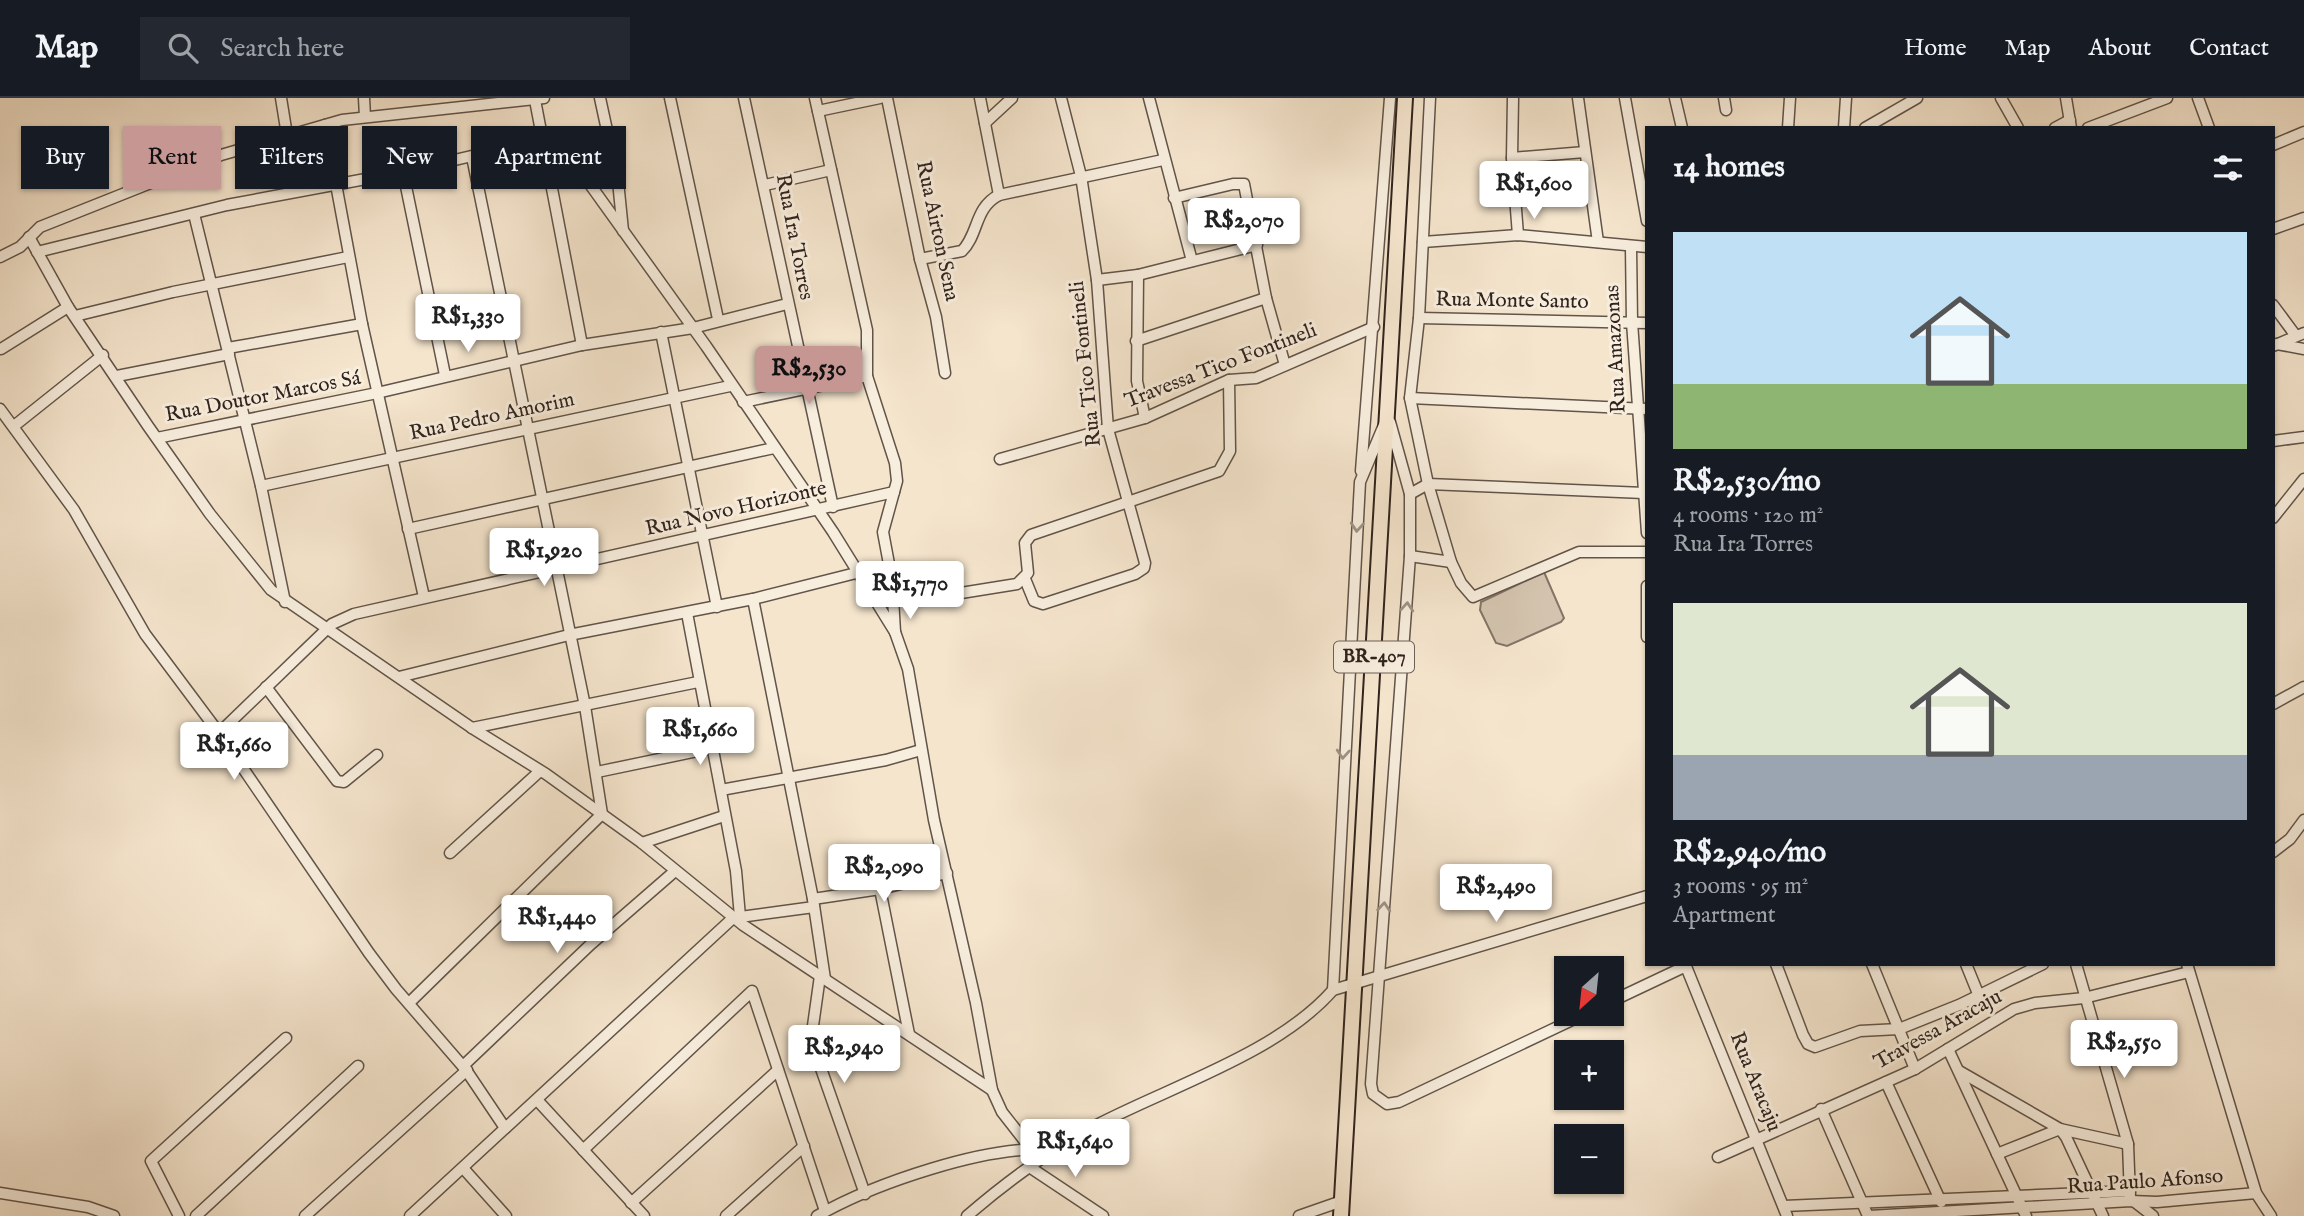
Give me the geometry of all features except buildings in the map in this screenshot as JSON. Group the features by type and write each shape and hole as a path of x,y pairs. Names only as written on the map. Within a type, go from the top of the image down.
{"highway":[{"name":"BR-407","path":"1341,1209 1405,98"}],"street":[{"path":"281,98 285,126"},
{"path":"364,98 365,117"},
{"path":"600,98 618,181 623,232"},
{"path":"670,98 718,319"},
{"name":"Rua Ira Torres","path":"744,98 765,185 787,304 832,507"},
{"path":"815,98 867,330 867,376 895,463 894,492 883,532 892,580 895,632"},
{"path":"818,111 880,98"},
{"name":"Rua Airton Sena","path":"887,98 920,260 936,317 945,373"},
{"path":"980,98 999,195"},
{"path":"985,123 1012,98"},
{"name":"Rua Tico Fontineli","path":"1025,579 1034,601 1043,604 1141,572 1145,563 1108,429 1097,280 1081,176 1061,98"},
{"path":"1149,98 1163,160 1192,261"},
{"path":"1333,990 1360,482 1390,98"},
{"path":"1430,98 1419,318 1409,398 1428,484 1451,562 1461,583 1473,597 1579,552 1645,552"},
{"path":"1513,98 1512,158 1518,235"},
{"path":"1578,98 1598,242"},
{"path":"1625,98 1645,210"},
{"path":"1675,98 1682,126"},
{"path":"1724,98 1726,110"},
{"path":"1788,126 1790,98"},
{"path":"1844,126 1846,98"},
{"path":"1869,126 1917,98"},
{"path":"2001,98 2017,126"},
{"path":"2066,98 2071,124"},
{"path":"2093,126 2167,98"},
{"path":"2198,98 2208,126"},
{"path":"320,126 477,101 539,99 540,126"},
{"path":"2275,144 2304,132"},
{"path":"0,257 20,247 40,227 190,166 235,151"},
{"path":"1512,158 1585,152"},
{"path":"920,260 962,251 969,243 983,208 999,195 1163,160"},
{"path":"765,185 831,170"},
{"path":"1174,198 1233,184 1244,184 1266,298 1285,365"},
{"path":"37,251 315,189"},
{"path":"335,189 377,393 424,597"},
{"path":"407,189 445,375"},
{"path":"478,189 585,706 602,814"},
{"path":"551,189 582,345"},
{"path":"593,189 693,328 730,386 819,511 895,632 908,670 921,750 992,1090 1002,1112 1031,1149"},
{"path":"194,214 261,486 285,602"},
{"path":"2275,228 2304,218"},
{"path":"1423,242 1518,235 1645,247"},
{"path":"29,237 72,312 157,438 248,563 285,602 540,771 642,843 736,917 822,978 992,1090"},
{"path":"1097,280 1139,275 1257,245"},
{"name":"Rua Amazonas","path":"1630,247 1632,322 1642,409 1645,506"},
{"path":"1,349 72,312 348,257"},
{"path":"1139,275 1136,341 1138,381 1146,418"},
{"path":"1136,341 1266,298"},
{"name":"Rua Doutor Marcos Sá","path":"157,438 377,393 582,345 693,328 718,319 787,304"},
{"path":"2275,307 2300,334 2275,345"},
{"name":"Rua Monte Santo","path":"1419,318 1645,323"},
{"path":"117,376 362,324"},
{"name":"Travessa Tico Fontineli","path":"1000,459 1146,418 1229,380 1256,378 1374,327"},
{"path":"661,332 716,607"},
{"path":"2275,345 2304,349"},
{"path":"13,426 103,355"},
{"path":"743,402 807,391 867,376"},
{"path":"399,677 569,635 716,607 856,573 892,580 936,597 1007,586 1025,579 1028,573 1025,555 1027,538 1213,474 1223,466 1230,451 1232,434 1229,380"},
{"name":"Rua Pedro Amorim","path":"261,486 730,386"},
{"path":"1409,398 1642,409"},
{"path":"0,409 74,510 145,634 219,733 369,953 465,1068 505,1128"},
{"path":"1360,482 1388,415"},
{"path":"1388,415 1409,494 1410,556 1371,1084 1373,1094 1387,1104 1399,1102 1560,1026"},
{"path":"2275,441 2304,437"},
{"path":"408,529 774,448"},
{"path":"2275,516 2304,480"},
{"path":"1409,494 1428,484 1644,493"},
{"name":"Rua Novo Horizonte","path":"219,733 328,628 354,614 894,492"},
{"path":"1410,556 1451,562"},
{"path":"753,599 814,903 822,978 811,1040 865,1194"},
{"path":"687,613 736,871 736,917"},
{"path":"472,727 698,682"},
{"path":"266,687 337,781 344,782 377,755"},
{"path":"2275,703 2304,687"},
{"path":"597,772 712,748"},
{"path":"721,790 921,750"},
{"path":"450,853 540,771"},
{"path":"409,1003 602,814"},
{"path":"642,843 724,816"},
{"path":"2275,851 2290,839 2304,820"},
{"path":"305,1216 465,1068 592,944 675,871"},
{"path":"410,1216 736,917 814,903 947,873"},
{"path":"880,889 909,1034"},
{"path":"967,1216 1052,1150 1090,1128 1206,1075 1312,1014 1333,990 1645,898"},
{"path":"1624,996 1683,966"},
{"name":"Rua Aracaju","path":"1685,966 1786,1211"},
{"path":"1777,966 1803,1035 1810,1046 1860,1031 1899,1030 1979,996 2039,966"},
{"path":"1873,966 1915,1069"},
{"path":"1967,966 1979,996"},
{"path":"2076,966 2128,1144 2132,1198 2153,1216"},
{"path":"2188,968 2256,1194 2271,1216"},
{"name":"Travessa Aracaju","path":"1718,1157 1915,1069 2014,1009 2035,1003 2084,998 2188,968"},
{"path":"583,1150 752,991 804,1146 821,1214 865,1194 965,1160 1031,1149 1052,1150"},
{"path":"179,1216 151,1161 286,1038"},
{"path":"1948,1049 2025,1213"},
{"path":"196,1216 358,1066"},
{"path":"631,1203 778,1070"},
{"path":"1959,1071 2060,1129 2128,1144"},
{"path":"1886,1082 1946,1214"},
{"path":"538,1101 644,1216"},
{"path":"1821,1109 1869,1216"},
{"path":"1997,1154 2060,1129"},
{"path":"2060,1129 2103,1216"},
{"path":"726,1216 804,1146"},
{"path":"463,1168 506,1216"},
{"path":"1031,1168 1103,1216"},
{"path":"0,1193 88,1207 114,1216"},
{"name":"Rua Paulo Afonso","path":"1786,1211 1861,1202 1939,1199 2018,1197 2095,1200 2256,1194"},
{"name":"Rua Paulo Afonso","path":"1869,1216 2025,1213 2095,1200"},
{"path":"79,1216 88,1207"},
{"path":"1299,1216 1341,1209"}],"shaded area":[{"path":"1544,572 1564,618 1561,622 1507,646 1496,643 1480,610 1481,602"}]}
